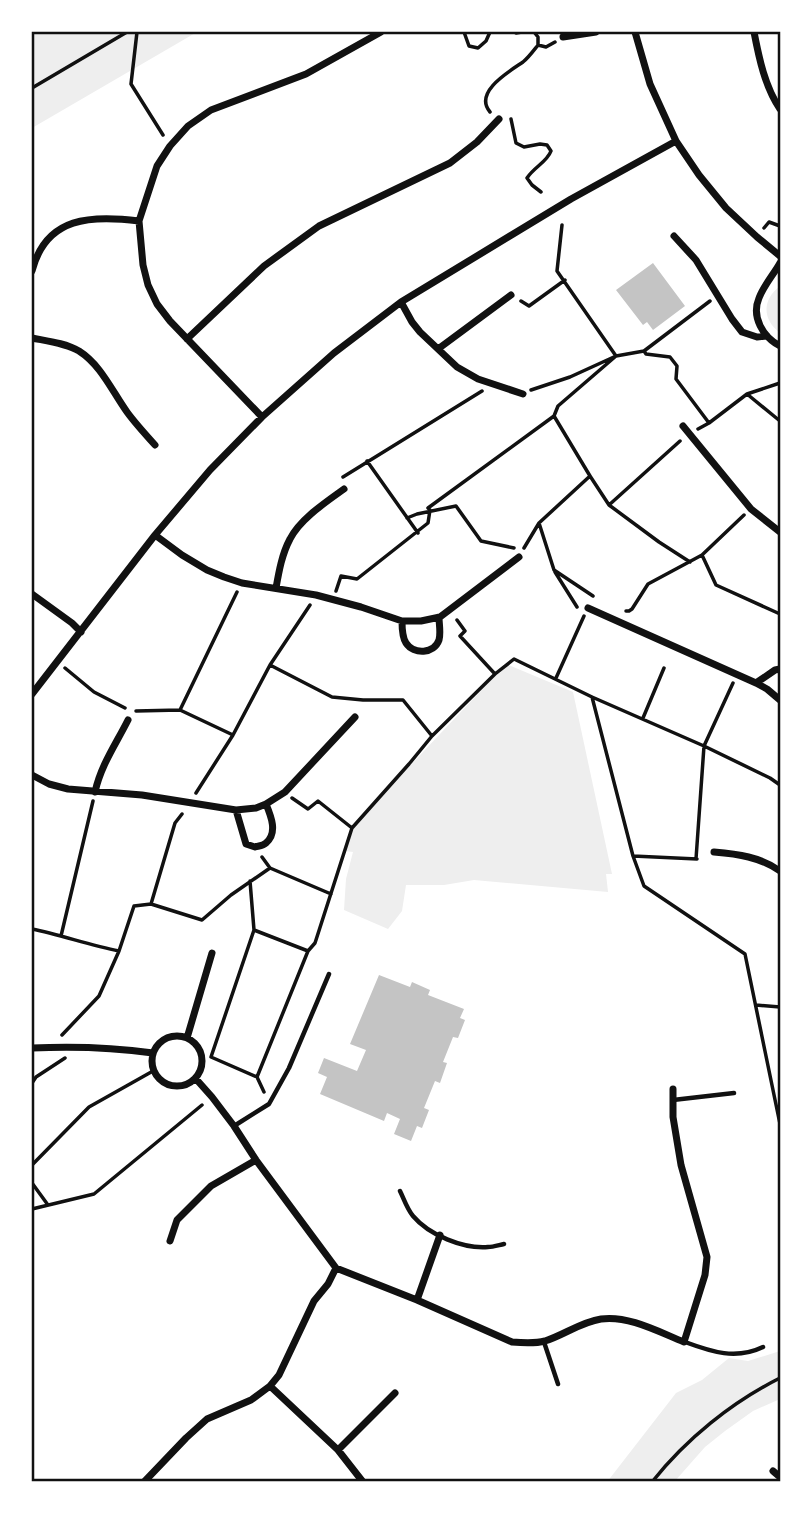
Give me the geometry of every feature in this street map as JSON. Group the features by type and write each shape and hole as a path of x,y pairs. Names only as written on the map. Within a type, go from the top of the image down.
{"street":[{"path":"262,417 170,321 158,304 148,285 143,265 139,221 157,166 188,126 211,110 306,74 382,32"},
{"path":"563,37 596,32"},
{"path":"635,32 650,84 676,141 726,208 780,256"},
{"path":"754,32 772,96 780,109"},
{"path":"187,339 264,265 319,226 450,163 477,142 499,119"},
{"path":"32,694 155,535 210,471 262,417 334,353 401,302 571,199 676,141"},
{"path":"32,271 43,246 58,229 80,220 110,217 139,221"},
{"path":"674,236 695,260 742,332 757,337 767,336"},
{"path":"780,263 757,304 757,318 767,336 780,346"},
{"path":"438,349 511,295"},
{"path":"401,302 412,322 457,367 478,379 523,394"},
{"path":"32,338 61,344 89,358 127,412 155,445"},
{"path":"683,426 751,509 780,532"},
{"path":"276,588 281,562 291,537 316,509 344,489"},
{"path":"155,535 207,570 242,583 317,595 402,621 439,617 519,557"},
{"path":"32,594 81,632"},
{"path":"588,608 757,683 780,699"},
{"path":"402,621 404,641 408,646 427,651 439,638 439,617"},
{"path":"757,683 780,669"},
{"path":"32,775 58,787 142,795 236,810 256,808 285,792 355,717"},
{"path":"95,792 105,761 128,720"},
{"path":"236,810 246,844 255,847 266,843 272,833 272,820 266,804"},
{"path":"713,852 740,854 769,864 780,871"},
{"path":"187,1038 212,953"},
{"path":"177,1035 187,1038 197,1045 202,1056 202,1068 196,1079 187,1085 167,1085 159,1080 153,1071 153,1053 158,1044 166,1038 177,1035"},
{"path":"32,1048 84,1046 153,1053"},
{"path":"196,1079 234,1126 336,1268 512,1342 527,1343 544,1341 601,1319 618,1319 684,1342 705,1275 707,1257 681,1166 673,1117 673,1089"},
{"path":"170,1241 177,1220 211,1186 256,1160"},
{"path":"417,1300 440,1235"},
{"path":"144,1482 207,1419 251,1400 270,1386 287,1363 314,1301 328,1284 336,1268"},
{"path":"270,1386 338,1450 363,1482"},
{"path":"338,1450 395,1393"},
{"path":"773,1471 780,1477"}],"lane":[{"path":"234,1126 270,1104 289,1068 329,974"},
{"path":"673,1100 734,1093"},
{"path":"400,1191 411,1213 422,1225 440,1235 467,1246 488,1248 504,1244"},
{"path":"544,1341 558,1384"},
{"path":"684,1342 703,1349 738,1355 763,1346"}],"path":[{"path":"32,88 127,32"},
{"path":"137,32 131,84 170,146"},
{"path":"464,32 470,46 478,48 486,41 490,32"},
{"path":"516,32 523,32"},
{"path":"534,32 538,37 538,44 522,62 506,72 489,92 486,103 487,110 499,119 510,116 516,143 524,147 547,145 551,151 549,157 531,171 527,178 541,192"},
{"path":"538,44 546,47 563,37"},
{"path":"763,230 769,222 780,226"},
{"path":"562,225 558,271 616,356"},
{"path":"511,295 529,306 565,280"},
{"path":"523,394 616,356 644,351 718,296"},
{"path":"644,351 646,354 670,357 677,366 676,379 709,423"},
{"path":"334,600 341,576 357,579 418,533 428,523 428,508 554,416 558,406 616,356"},
{"path":"344,489 343,476 493,385"},
{"path":"747,394 780,421"},
{"path":"554,416 609,505 690,562"},
{"path":"367,461 418,533"},
{"path":"519,557 539,523 590,477"},
{"path":"407,517 456,506 481,541 514,548"},
{"path":"624,611 632,609 648,584 702,555 751,509"},
{"path":"539,523 554,570 584,617"},
{"path":"702,555 716,585 780,614"},
{"path":"554,570 593,596 556,678"},
{"path":"180,710 242,583"},
{"path":"151,904 175,823 233,735 270,665 317,595"},
{"path":"449,610 465,631 460,636 495,674"},
{"path":"257,1077 308,951 315,943 352,828 432,736 514,659 704,746 780,785"},
{"path":"58,662 94,692 132,712 180,710 233,735"},
{"path":"270,665 332,697 403,700 432,736"},
{"path":"642,719 664,668"},
{"path":"696,859 704,746 736,675"},
{"path":"592,697 643,886 745,954 780,1124"},
{"path":"61,936 95,792"},
{"path":"285,792 307,809 318,801 352,828"},
{"path":"255,847 270,868 331,894"},
{"path":"633,856 696,859 713,852"},
{"path":"51,1047 99,996 119,951 134,906 151,904 202,920 270,868"},
{"path":"250,881 254,930 211,1058 257,1077 270,1104"},
{"path":"254,930 308,951"},
{"path":"32,931 119,951"},
{"path":"756,1005 780,1007"},
{"path":"32,1083 36,1077 84,1046"},
{"path":"32,1165 89,1107 153,1071"},
{"path":"32,1209 94,1194 212,1097"},
{"path":"32,1183 48,1205"},
{"path":"652,1482 671,1458 732,1406 780,1378"}],"shaded area":[{"path":"32,32 197,32 32,128"},
{"path":"780,286 780,333 770,322 766,309 770,297"},
{"path":"506,664 573,692 612,874 606,874 608,892 474,880 444,885 406,885 402,911 388,929 344,910 346,879 353,852 345,851 356,823"},
{"path":"780,1351 780,1399 753,1411 725,1431 705,1447 675,1481 607,1482 676,1393 702,1380 729,1358 748,1361"}],"building":[{"path":"653,263 685,306 653,330 647,322 643,325 616,290"},
{"path":"379,975 410,987 412,982 430,990 428,995 464,1009 460,1018 465,1020 458,1038 453,1037 443,1062 447,1063 440,1083 435,1081 424,1108 429,1110 422,1128 417,1126 411,1141 394,1134 400,1119 387,1113 384,1121 320,1094 327,1077 318,1073 324,1058 357,1071 366,1050 350,1044"}]}
